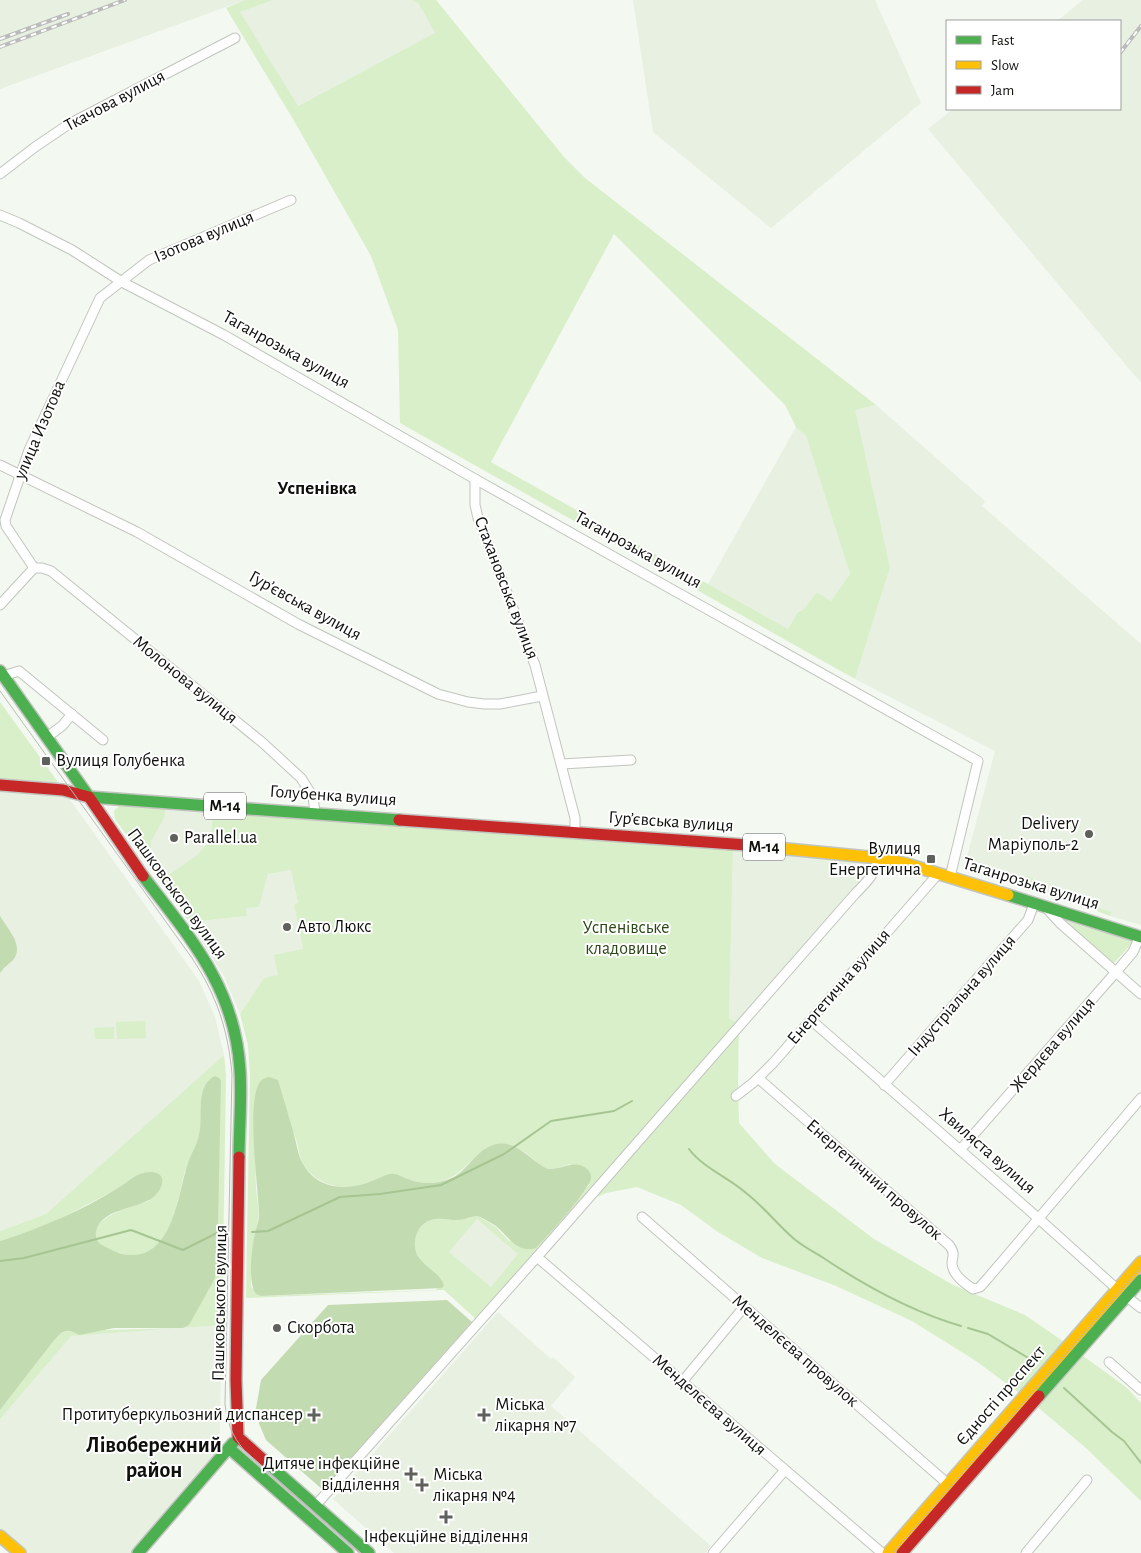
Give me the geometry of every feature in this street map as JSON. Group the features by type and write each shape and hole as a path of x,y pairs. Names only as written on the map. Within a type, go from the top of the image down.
{"main road":[{"name":"Пашковського вулиця","path":"2,674 89,796 129,858 200,952 220,986 234,1025 240,1070 236,1408 238,1437"},
{"name":"Голубенка вулиця","path":"0,785 63,790 89,796 575,832"},
{"name":"Гур’євська вулиця","path":"575,832 735,844 879,858 908,864 950,877"},
{"name":"Таганрозька вулиця","path":"950,877 1046,907 1061,918 1140,936"},
{"name":"Єдності проспект","path":"888,1553 1141,1262"},
{"name":"Єдності проспект","path":"902,1553 1141,1280"},
{"name":"Хвиляста вулиця","path":"1117,1289 1127,1297"},
{"name":"Пашковського вулиця","path":"229,1448 236,1408"},
{"path":"138,1553 238,1437 369,1553"},
{"path":"229,1448 348,1553"},
{"path":"306,1516 316,1506"},
{"path":"0,1536 20,1553"}],"street":[{"name":"Ткачова вулиця","path":"0,174 51,135 69,124 235,38"},
{"name":"Ізотова вулиця","path":"122,282 149,260 291,200"},
{"name":"Таганрозька вулиця","path":"0,215 72,250 122,282 224,335 978,761 950,877"},
{"name":"улица Изотова","path":"34,568 5,523 29,450 96,305 106,292 122,282"},
{"name":"Гур’євська вулиця","path":"0,465 137,532 298,624 438,694 484,704 500,704 542,696"},
{"name":"Стахановська вулиця","path":"475,478 475,505 478,518 529,648 542,696"},
{"path":"0,605 34,568"},
{"name":"Молонова вулиця","path":"34,568 51,571 263,743 301,778 309,788 313,797 315,812"},
{"path":"2,674 19,671 103,740"},
{"path":"542,696 562,764 575,818 575,832"},
{"path":"47,737 62,726 72,714"},
{"path":"562,764 631,760"},
{"path":"316,1506 537,1258 842,908 869,881 876,870 879,858"},
{"name":"Енергетична вулиця","path":"736,1096 774,1062 938,874"},
{"name":"Індустріальна вулиця","path":"884,1085 1028,920 1034,904"},
{"path":"1061,918 1141,994"},
{"name":"Жердєва вулиця","path":"960,1150 1133,952 1140,936"},
{"name":"Хвиляста вулиця","path":"810,1020 1117,1289"},
{"name":"Енергетичний провулок","path":"758,1078 949,1245 954,1255 952,1265 954,1271 970,1287 975,1289 982,1284 1038,1218"},
{"path":"1038,1218 1141,1098"},
{"name":"Менделєєва провулок","path":"642,1217 948,1484"},
{"name":"Менделєєва вулиця","path":"537,1258 882,1553"},
{"name":"Хвиляста вулиця","path":"1127,1297 1141,1308"},
{"path":"682,1382 744,1307"},
{"path":"1109,1362 1141,1390"},
{"path":"713,1553 785,1470"},
{"path":"1026,1553 1087,1480"}],"shaded area":[{"path":"0,0 245,0 0,89"},
{"path":"273,0 412,0 419,4 436,33 297,106 240,12"},
{"path":"633,0 875,0 921,103 771,228 653,132"},
{"path":"1083,0 1141,0 1141,383 928,129 952,110 1121,110 1121,20 1058,20"},
{"path":"876,405 985,501 982,506 1141,644 1141,925 1110,916 1112,912 1040,889 1036,881 1027,875 1021,882 965,864 995,751 855,679 890,567 854,410"},
{"path":"796,427 806,436 850,574 831,601 817,592 803,610 798,612 788,629 708,584"},
{"path":"0,791 68,797 199,981 215,1017 224,1055 46,1214 0,1231"},
{"path":"165,809 213,812 212,840 197,855 160,881 146,862 151,859 151,841"},
{"path":"733,849 881,861 739,1023 729,1018"},
{"path":"291,870 298,904 294,905 303,949 279,976 264,978 240,1014 224,976 189,922 247,916 246,908 259,907 268,874"},
{"path":"477,1219 519,1254 491,1287 449,1252"},
{"name":"Міська лікарня №4","path":"498,1312 551,1359 553,1357 575,1377 551,1406 711,1546 705,1553 394,1553 333,1499"},
{"path":"222,1325 219,1459 134,1553 26,1553 0,1530 0,1419 70,1336"}],"green space":[{"path":"245,0 273,0 240,12 298,106 435,33 419,4 412,0 436,0 564,157 585,178 876,405 855,410 890,567 855,679 400,423 398,330 371,256 293,119 226,8","holes":["614,234 785,405 796,427 806,436 850,574 831,601 817,592 803,610 798,612 788,629 491,462"]},
{"path":"0,702 60,785 0,781"},
{"path":"120,805 165,809 165,816 151,841 151,859 146,862 115,819 114,811"},
{"name":"Успенівське кладовище","path":"213,812 733,849 729,1018 739,1023 739,1123 775,1164 874,1239 953,1285 1025,1315 1067,1344 1022,1395 976,1361 912,1321 836,1286 762,1258 718,1232 681,1205 637,1187 606,1193 585,1202 477,1320 444,1290 246,1298 250,1076 248,1045 240,1014 264,978 278,975 274,955 303,949 294,905 298,903 291,870 268,874 259,907 246,908 247,916 189,922 160,881 197,855 211,840","holes":["255,1097 294,1133 300,1156 312,1175 331,1185 353,1187 396,1175 422,1183 445,1180 459,1172 482,1151 499,1144 519,1149 545,1167 556,1168 570,1164 589,1185 557,1225 509,1241 496,1227 478,1216 459,1220 435,1219 427,1222 417,1233 415,1248 426,1266 442,1280 436,1290 261,1296 256,1294 251,1286 252,1250 259,1214 256,1189","477,1219 518,1254 491,1287 449,1252"]},
{"path":"1027,875 1036,881 1040,889 1112,912 1110,916 1021,882"},
{"path":"0,916 16,942 17,954 0,973"},
{"path":"1065,921 1134,941 1113,964"},
{"path":"145,1021 146,1038 117,1039 116,1022"},
{"path":"114,1027 114,1039 95,1039 94,1028"},
{"path":"224,1055 226,1075 222,1325 183,1328 189,1325 193,1315 205,1086 198,1142 185,1171 170,1226 163,1239 154,1249 143,1255 121,1253 100,1244 96,1233 98,1226 113,1214 149,1201 152,1172 143,1173 117,1189 48,1225 0,1241 0,1231 46,1214"},
{"path":"215,1076 221,1081 217,1271 189,1325 183,1328 114,1328 79,1335 70,1331 64,1332 52,1343 0,1410 0,1241 60,1218 90,1204 137,1175 151,1172 161,1176 162,1184 157,1193 149,1200 118,1211 104,1219 99,1225 96,1236 102,1245 126,1255 147,1252 158,1244 166,1233 172,1219 188,1163 198,1139 204,1087"},
{"path":"269,1077 278,1080 301,1160 310,1174 324,1183 345,1187 366,1183 393,1174 419,1182 441,1182 458,1175 476,1156 487,1148 500,1144 514,1146 547,1168 551,1169 570,1165 583,1166 589,1171 591,1177 584,1191 568,1213 536,1248 529,1249 518,1246 496,1226 478,1216 461,1220 434,1219 426,1223 418,1231 415,1249 420,1259 442,1281 444,1285 442,1288 261,1296 256,1294 253,1289 251,1274 252,1248 259,1215 253,1125 256,1092 260,1082"},
{"path":"447,1300 472,1322 323,1490 266,1440 255,1414 261,1380 328,1305"},
{"path":"180,1328 71,1336 0,1419 0,1410 60,1334 66,1331"},
{"path":"1079,1353 1126,1387 1141,1403 1141,1501 1086,1448 1034,1404"}],"waterway":[{"path":"252,1232 268,1231 340,1197 380,1194 441,1185 504,1154 551,1121 614,1111 632,1101"},
{"path":"689,1149 708,1167 752,1198 787,1233 804,1246 891,1298 925,1314 961,1326"},
{"path":"0,1261 24,1258 131,1230 183,1250 221,1231"},
{"path":"968,1328 988,1334 1035,1362"},
{"path":"1064,1388 1124,1441 1141,1463"}],"tram line":[{"path":"0,691 192,958 215,1000 228,1043 232,1074 225,1404 227,1417 233,1434 244,1450 361,1553"},
{"path":"893,1553 1141,1267"}],"railway":[{"path":"0,47 125,0"},
{"path":"0,39 68,14"},
{"path":"1121,52 1141,26"}],"traffic: fast":[{"path":"0,671 89,797 399,820"},
{"path":"143,876 207,965 220,988 229,1013 236,1040 240,1070 239,1157"},
{"path":"1008,895 1141,937"},
{"path":"1039,1396 1141,1280"},
{"path":"138,1553 233,1443"},
{"path":"229,1448 348,1553"},
{"path":"268,1464 369,1553"}],"traffic: slow":[{"path":"747,845 879,858 907,864 1008,895"},
{"path":"888,1553 1141,1262"},
{"path":"0,1536 20,1553"}],"traffic: jam":[{"path":"0,785 63,790 89,797 143,876"},
{"path":"399,820 747,845"},
{"path":"239,1157 236,1380 238,1437 268,1464"},
{"path":"902,1553 1039,1396"}],"place":[{"name":"Вулиця Голубенка","path":"46,761"},
{"name":"Delivery Марiуполь-2","path":"1089,834"},
{"name":"Parallel.ua","path":"174,838"},
{"name":"Вулиця Енергетична","path":"931,859"},
{"name":"Авто Люкс","path":"287,927"},
{"name":"Скорбота","path":"277,1328"},
{"name":"Протитуберкульозний диспансер","path":"314,1415"},
{"name":"Міська лікарня №7","path":"484,1415"},
{"name":"Дитяче інфекційне відділення","path":"411,1474"},
{"name":"Міська лікарня №4","path":"422,1485"},
{"name":"Інфекційне відділення","path":"446,1517"}],"district":[{"name":"Успенівка","path":"317,488"},
{"name":"Лівобережний район","path":"154,1458"}]}
